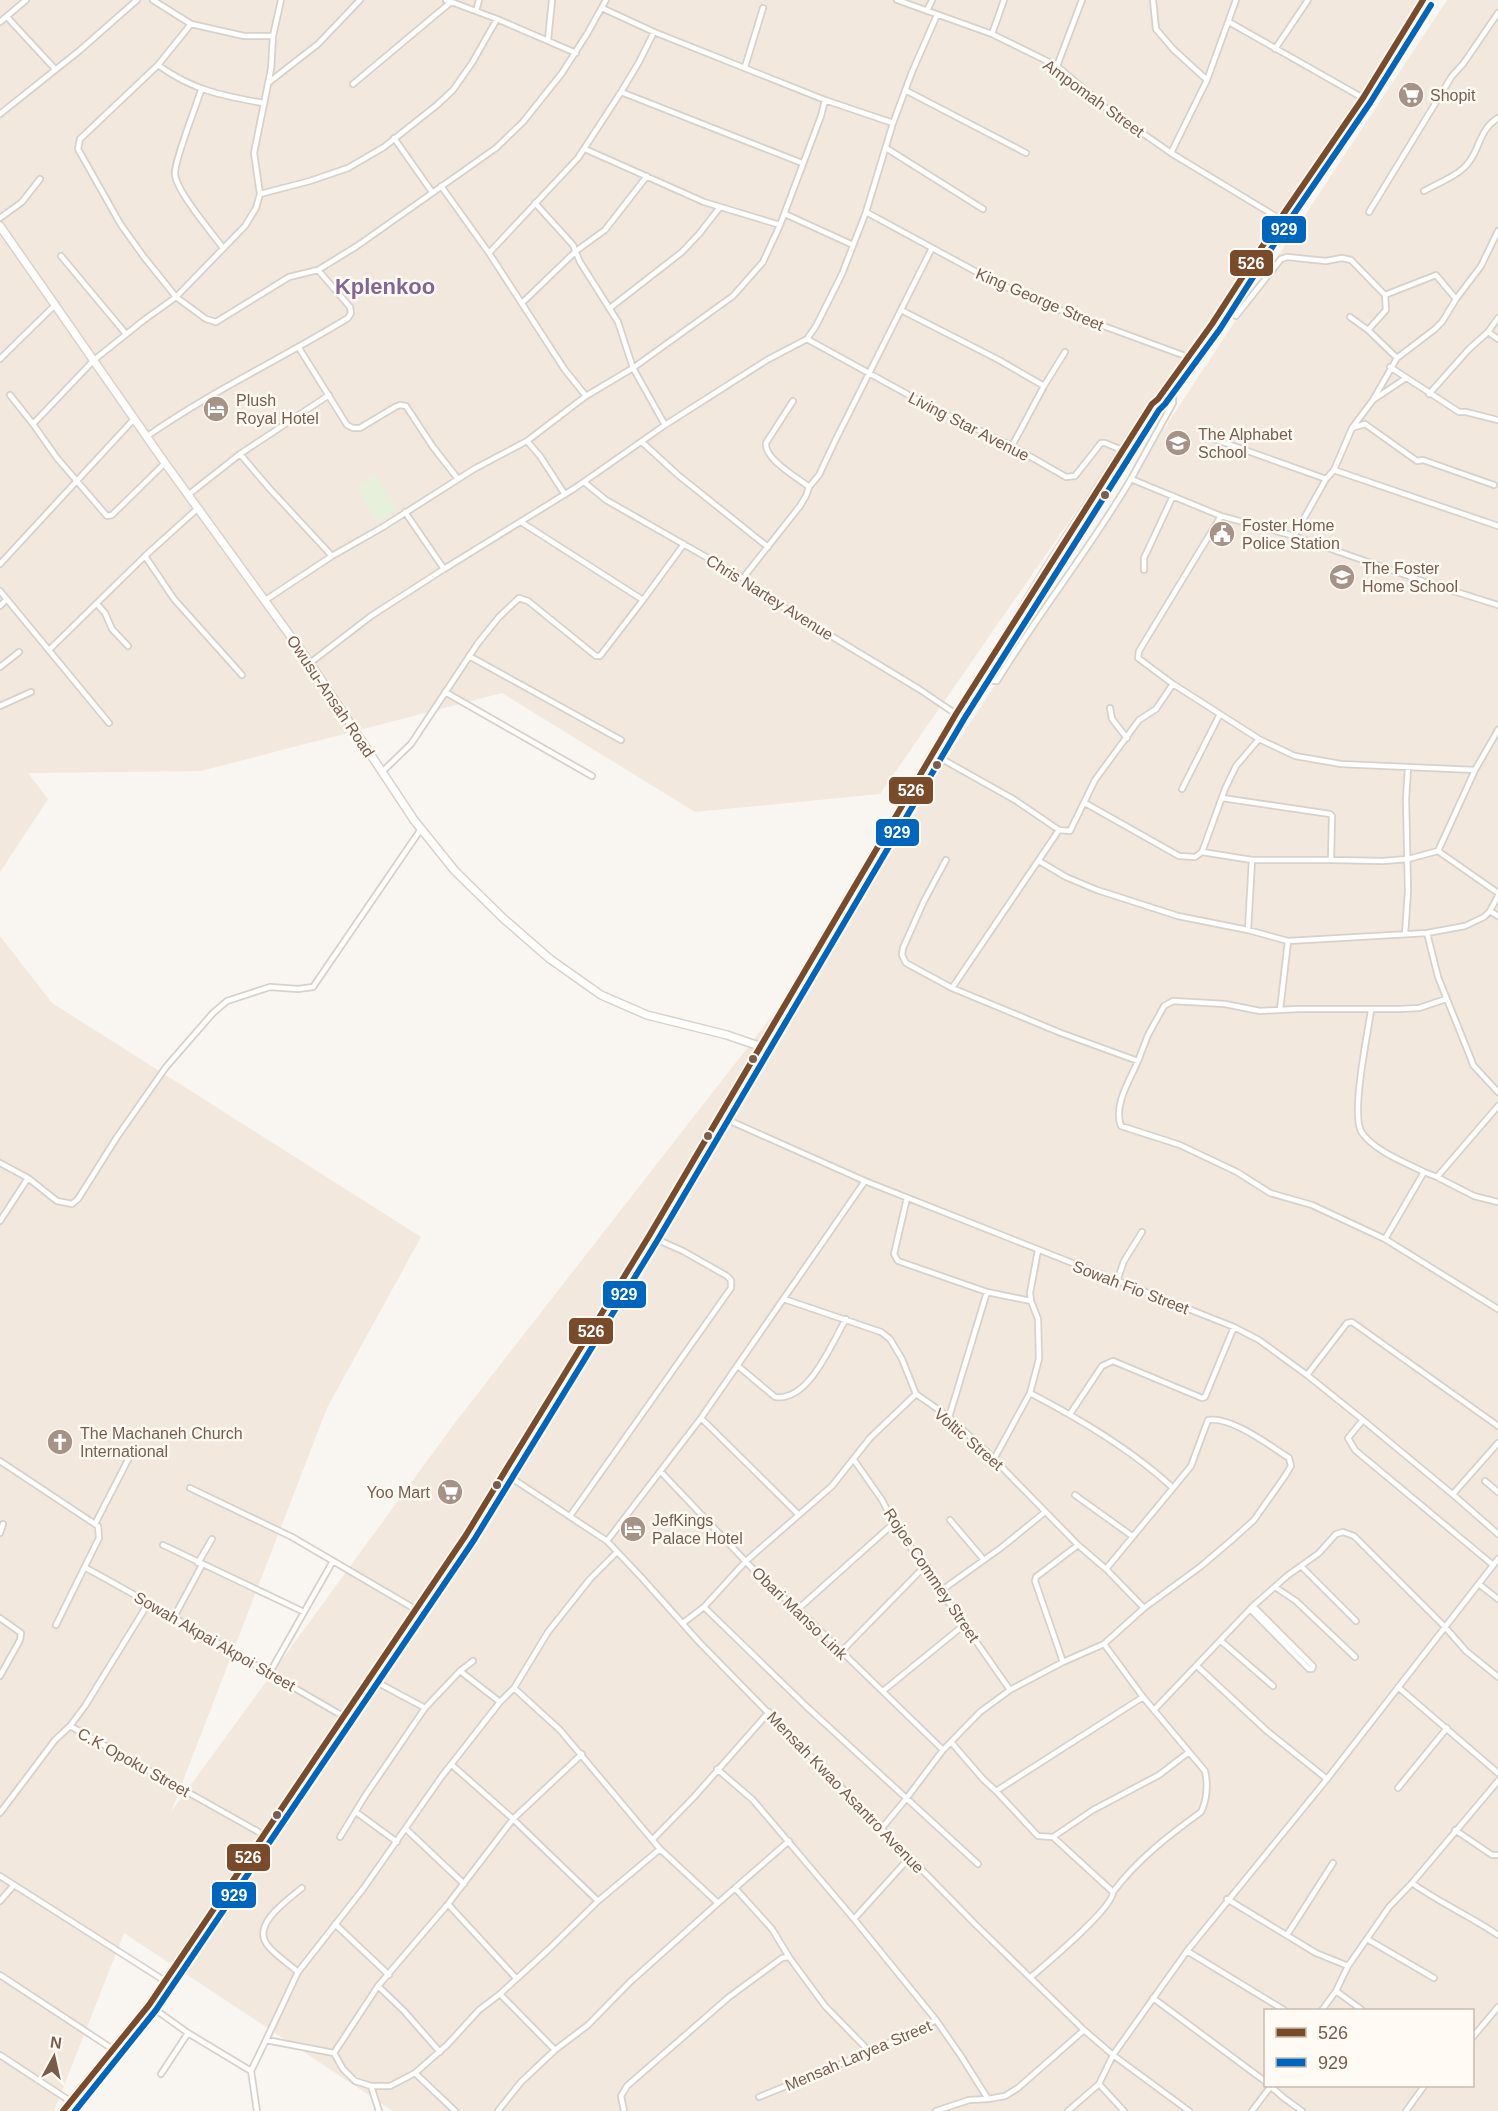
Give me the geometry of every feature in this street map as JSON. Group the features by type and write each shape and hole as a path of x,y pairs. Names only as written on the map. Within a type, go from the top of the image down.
{"main road":[{"path":"63,2111 149,2005 466,1535 649,1236 956,714 1046,569 1152,404 1222,309 1280,219 1364,98 1423,0"}],"street":[{"path":"0,22 27,0"},
{"path":"0,114 137,0"},
{"path":"153,0 191,24 244,36 273,36"},
{"path":"33,424 94,360 176,297 253,214 260,194 254,153 281,0"},
{"path":"268,83 318,44 360,0"},
{"path":"476,11 479,0"},
{"path":"548,40 552,0"},
{"path":"191,24 158,65 80,139 78,148 121,225 176,297 206,320 216,322 289,277 318,270 357,246 508,139 576,53 606,0"},
{"name":"Ampomah Street","path":"897,0 992,34 1057,66 1106,107 1171,153 1280,219"},
{"path":"927,11 932,0"},
{"path":"992,34 1004,0"},
{"path":"1057,66 1082,0"},
{"path":"1154,0 1156,29 1173,49 1207,80"},
{"path":"1171,153 1207,80 1236,0"},
{"path":"1275,49 1308,0"},
{"path":"353,84 448,1 576,53"},
{"path":"602,8 654,32 825,100 893,123"},
{"path":"745,68 764,8"},
{"path":"1369,212 1452,76 1463,64 1498,13"},
{"path":"310,663 371,616 584,482 643,443 665,425 767,360 807,339 842,274 866,213 905,90 937,15"},
{"path":"7,17 55,69"},
{"path":"260,194 310,181 348,168 369,157 453,90 472,63 497,19"},
{"path":"1229,22 1364,98"},
{"path":"489,253 585,149 639,62 654,32"},
{"path":"158,65 178,79 201,90 263,103"},
{"path":"201,90 176,163 175,177 182,192 223,248"},
{"path":"905,90 1026,153"},
{"path":"621,92 802,163"},
{"path":"264,601 332,556 458,479 526,441 586,396 633,368 734,296 763,262 785,214 825,100"},
{"path":"1424,191 1469,163 1486,127 1498,118"},
{"path":"394,138 432,192"},
{"path":"886,148 983,208"},
{"path":"585,149 678,191 720,207 780,225"},
{"path":"522,303 576,251 605,230 648,176"},
{"path":"0,218 22,202 40,179"},
{"path":"441,186 489,253 565,370 586,396"},
{"path":"535,203 565,235 610,308 618,322 633,368 665,425"},
{"path":"610,308 682,252 720,207"},
{"name":"King George Street","path":"866,213 995,282 1049,306 1188,357"},
{"path":"785,214 853,245"},
{"name":"Owusu-Ansah Road","path":"0,226 197,509 310,663 421,829 455,871 490,906 550,959 601,995 647,1015 727,1035 759,1046"},
{"path":"1294,536 1326,479 1334,470 1352,428 1372,400 1390,367 1397,358 1442,322 1481,266 1498,231"},
{"path":"743,578 800,506 809,487 819,475 932,248"},
{"path":"61,256 126,334"},
{"path":"1222,309 1236,316 1281,259 1287,257 1326,261 1347,258 1385,295 1386,310 1368,330"},
{"path":"146,437 207,397 299,348 348,318 351,313 350,307 318,270"},
{"path":"1385,295 1436,275 1456,299"},
{"path":"0,359 56,304"},
{"path":"901,310 999,360 1044,386"},
{"path":"1350,317 1368,330 1397,358"},
{"path":"1429,394 1469,349 1488,332 1498,318"},
{"path":"1488,332 1498,339"},
{"name":"Living Star Avenue","path":"807,339 1069,478 1075,476 1101,443 1122,450"},
{"path":"299,348 347,425 360,428 395,407 406,406 458,479"},
{"path":"1012,447 1065,352"},
{"path":"1390,367 1459,412 1466,411 1498,420"},
{"path":"1372,400 1406,378"},
{"path":"979,680 997,681 1029,629 1082,555 1131,479 1173,404 1173,396 1167,386"},
{"path":"9,395 104,515 110,516 165,463"},
{"path":"188,495 240,454 329,395"},
{"path":"793,401 766,442 766,447 771,458 809,487"},
{"path":"0,564 134,419"},
{"path":"1352,428 1365,424 1417,460 1423,460 1494,485"},
{"path":"1214,439 1326,479"},
{"path":"526,441 540,456 564,493"},
{"path":"643,443 678,475 768,547"},
{"path":"240,454 332,556"},
{"path":"1334,470 1498,526"},
{"path":"1131,479 1221,516 1294,536 1498,605"},
{"name":"Chris Nartey Avenue","path":"584,482 606,500 743,578 780,605 956,714"},
{"path":"1144,570 1144,558 1173,496"},
{"path":"50,649 145,556 197,509"},
{"path":"405,512 444,569"},
{"path":"1221,516 1138,651 1138,658 1173,684 1259,739 1298,757 1341,764 1475,770"},
{"path":"521,522 644,600"},
{"path":"383,771 411,744 470,656 499,617 519,598 528,601 596,656 600,656 684,544"},
{"path":"145,556 174,599 242,675"},
{"path":"0,591 109,723"},
{"path":"0,606 7,599"},
{"path":"97,604 108,618 112,628 128,646"},
{"path":"0,667 19,652"},
{"path":"470,656 621,740"},
{"path":"933,754 1015,800 1059,830 1070,831 1095,780 1139,720 1156,709 1173,684"},
{"path":"0,706 31,692"},
{"path":"445,692 592,776"},
{"path":"1110,708 1112,719 1126,738"},
{"path":"1182,789 1220,714"},
{"path":"1438,851 1475,770 1498,730"},
{"path":"1085,803 1179,856 1195,857 1202,852 1237,765 1259,739"},
{"path":"1405,934 1408,891 1406,799 1408,768"},
{"path":"1222,798 1330,814 1332,816 1331,860"},
{"path":"0,1163 28,1178 57,1201 72,1204 78,1199 117,1137 166,1067 213,1013 227,1001 254,991 270,987 298,989 313,987 421,829"},
{"path":"952,988 1059,830"},
{"path":"1202,852 1252,860 1383,861 1408,859 1438,851"},
{"path":"1039,861 1066,877 1097,890 1178,916 1248,930 1288,941 1427,933 1466,926 1478,921 1490,911 1498,895 1438,851"},
{"path":"946,860 903,948 902,956 906,963 952,988 1061,1033 1138,1061"},
{"path":"1248,930 1252,860"},
{"path":"1490,911 1498,916"},
{"path":"1427,933 1438,977 1473,1065 1498,1092"},
{"path":"1280,1010 1288,941"},
{"path":"1446,999 1419,1008 1260,1011 1225,1004 1173,1001 1164,1006 1148,1035 1120,1103 1121,1126 1180,1145 1237,1172 1270,1193 1312,1205 1385,1239 1498,1310"},
{"path":"1371,1010 1358,1107 1360,1130 1378,1148 1474,1196 1498,1202"},
{"path":"1437,1177 1498,1106"},
{"name":"Sowah Fio Street","path":"719,1116 865,1181 1234,1327 1271,1347 1307,1374 1498,1534"},
{"path":"1385,1239 1424,1172"},
{"path":"0,1221 28,1178"},
{"path":"607,1541 701,1418 865,1181"},
{"path":"907,1198 894,1254 898,1260 987,1292 1031,1301"},
{"path":"1117,1281 1124,1261 1142,1232"},
{"path":"570,1516 731,1288 731,1280 727,1276 683,1251 649,1236"},
{"path":"994,1459 1030,1393 1039,1359 1040,1329 1031,1301 1030,1288 1038,1250"},
{"path":"949,1418 987,1292"},
{"path":"683,1623 704,1607 746,1562 832,1486 855,1460 870,1438 916,1394 902,1359 890,1340 880,1332 784,1299"},
{"path":"738,1366 775,1397 789,1397 806,1384 814,1374 846,1319"},
{"path":"1307,1374 1347,1323 1354,1323 1498,1426"},
{"path":"1071,1414 1102,1366 1113,1361 1202,1398 1205,1397 1234,1327"},
{"path":"1030,1393 1071,1414 1173,1488"},
{"name":"Voltic Street","path":"916,1394 949,1418 994,1459 1078,1545 1106,1569 1144,1608"},
{"path":"701,1418 798,1514"},
{"path":"882,1828 943,1749 980,1712 1010,1690 1063,1662 1104,1644 1144,1608 1200,1567 1254,1520 1291,1466 1289,1458 1230,1423 1208,1420 1191,1466 1106,1569"},
{"path":"1363,1420 1348,1438 1355,1450 1493,1565"},
{"path":"1453,1494 1498,1443"},
{"path":"96,1522 130,1456"},
{"name":"Rojoe Commey Street","path":"855,1460 882,1500 894,1523 1010,1690"},
{"path":"0,1461 96,1522 100,1532 86,1568 56,1625"},
{"name":"Obari Manso Link","path":"660,1472 769,1586 798,1609 943,1749"},
{"name":"Mensah Kwao Asantro Avenue","path":"504,1473 607,1541 683,1623 910,1857 934,1885 1084,2030 1113,2055 1188,2111"},
{"path":"1485,1481 1498,1492"},
{"path":"190,1488 292,1537 415,1610"},
{"path":"1075,1496 1132,1536"},
{"path":"942,1590 1046,1512"},
{"path":"950,1520 984,1560"},
{"path":"798,1609 894,1523"},
{"path":"0,1533 3,1524"},
{"path":"1155,1709 1287,1575 1302,1567 1324,1549 1336,1534 1347,1532 1354,1536 1445,1627 1466,1651 1498,1677"},
{"path":"174,1617 212,1539"},
{"path":"163,1545 304,1612"},
{"path":"1063,1662 1035,1581 1036,1577 1078,1545"},
{"path":"257,2111 251,2071 298,1972 336,1924 452,1765 500,1702 514,1688 548,1632 590,1579 617,1551"},
{"path":"1068,2111 1099,2084 1113,2055 1187,1951 1227,1899 1327,1779 1498,1559"},
{"path":"269,1674 333,1561"},
{"path":"841,1652 924,1567"},
{"path":"1302,1567 1356,1621"},
{"name":"Sowah Akpai Akpoi Street","path":"86,1568 149,1602 343,1716"},
{"path":"1480,1585 1498,1599"},
{"path":"1275,1587 1296,1601 1355,1657"},
{"name":"C.K Opoku Street","path":"149,1602 85,1706 70,1726 264,1835"},
{"path":"704,1607 807,1707 978,1864"},
{"path":"1252,1608 1273,1631 1313,1666 1312,1669 1309,1669 1289,1646"},
{"path":"0,1617 21,1633 20,1640 0,1676"},
{"path":"883,1691 964,1625"},
{"path":"1221,1641 1273,1686"},
{"path":"1031,1977 1098,1915 1126,1876 1166,1838 1201,1812 1204,1806 1208,1781 1205,1771 1143,1697 1130,1676 1104,1644"},
{"path":"340,1838 425,1708 473,1660"},
{"path":"1197,1666 1273,1736 1327,1779"},
{"path":"460,1671 500,1702"},
{"path":"369,1678 425,1708"},
{"path":"1398,1687 1498,1773"},
{"path":"514,1688 560,1730 582,1754 660,1849 718,1903"},
{"path":"996,1791 1143,1697"},
{"path":"653,1839 694,1797 769,1712"},
{"path":"0,1813 56,1740 70,1726"},
{"path":"1398,1788 1447,1728"},
{"path":"951,1742 1038,1836 1053,1837 1093,1810 1159,1775 1190,1752"},
{"path":"334,2053 378,1986 448,1904 513,1819 582,1754"},
{"path":"452,1765 598,1900"},
{"path":"717,1769 747,1794 789,1841 936,2020"},
{"path":"1323,2009 1336,1991 1348,1966 1389,1907 1498,1781"},
{"path":"356,1812 397,1842"},
{"path":"406,1829 464,1884"},
{"path":"1455,1830 1492,1855 1498,1855"},
{"path":"1053,1837 1113,1892"},
{"path":"506,2111 500,2109 521,2082 555,2050 588,2025 630,1982 789,1841"},
{"path":"266,2040 334,2053 343,2069 355,2081 371,2086 390,2086 416,2073 440,2052 479,2010 549,1949 598,1900 660,1849"},
{"path":"854,1918 910,1857"},
{"path":"1287,1935 1333,1863"},
{"path":"0,1876 165,1981"},
{"path":"1412,1883 1446,1906 1479,1922 1498,1935"},
{"path":"0,1901 14,1885"},
{"path":"298,1972 266,1944 263,1931 272,1914 302,1888"},
{"path":"735,1888 772,1929 789,1957 825,2006 870,2052"},
{"path":"1227,1899 1316,1953 1348,1966"},
{"path":"448,1904 516,1978"},
{"path":"336,1924 389,1975"},
{"path":"1367,1939 1434,1978"},
{"path":"1187,1951 1282,2009"},
{"path":"624,2111 621,2097 627,2086 729,1997 782,1958 789,1957"},
{"path":"0,1975 114,2050"},
{"path":"378,1986 404,2011 440,2052"},
{"path":"1336,1991 1361,2009"},
{"path":"500,1994 555,2050"},
{"path":"1153,1998 1264,2081"},
{"path":"149,2005 188,2033 251,2071"},
{"path":"1474,2037 1498,2007"},
{"name":"Mensah Laryea Street","path":"759,2097 870,2052 936,2020 988,2099"},
{"path":"936,2111 969,2100 1005,2096 1018,2088 1084,2030"},
{"path":"161,2074 188,2033"},
{"path":"0,2055 70,2101"},
{"path":"416,2073 456,2111"},
{"path":"1099,2084 1124,2111"},
{"path":"371,2086 379,2111"},
{"path":"1252,2111 1270,2087"},
{"path":"1272,2087 1302,2111"},
{"path":"1406,2111 1423,2087"}],"shaded area":[{"path":"0,0 1430,0 880,794 695,812 502,693 201,771 28,773 48,799 0,872"},
{"path":"1447,0 1498,0 1498,2111 393,2111 124,1933 54,2111 0,2111 0,936 52,1003 421,1237 327,1408 171,1812 454,1424 801,979"}],"green space":[{"path":"376,475 397,510 377,522 356,487"}],"transit line":[{"name":"526","path":"63,2111 149,2005 466,1535 649,1236 956,714 1152,404 1212,324 1363,98 1423,0"},
{"name":"929","path":"75,2111 156,2010 474,1540 657,1241 964,719 1159,410 1220,329 1287,224 1370,103 1431,5"}],"place":[{"name":"Shopit","path":"1411,95"},
{"name":"Plush Royal Hotel","path":"216,409"},
{"name":"The Alphabet School","path":"1178,443"},
{"name":"Foster Home Police Station","path":"1222,534"},
{"name":"The Foster Home School","path":"1342,577"},
{"name":"The Machaneh Church International","path":"60,1442"},
{"name":"Yoo Mart","path":"450,1492"},
{"name":"JefKings Palace Hotel","path":"633,1529"}],"district":[{"name":"Kplenkoo","path":"385,286"}]}
